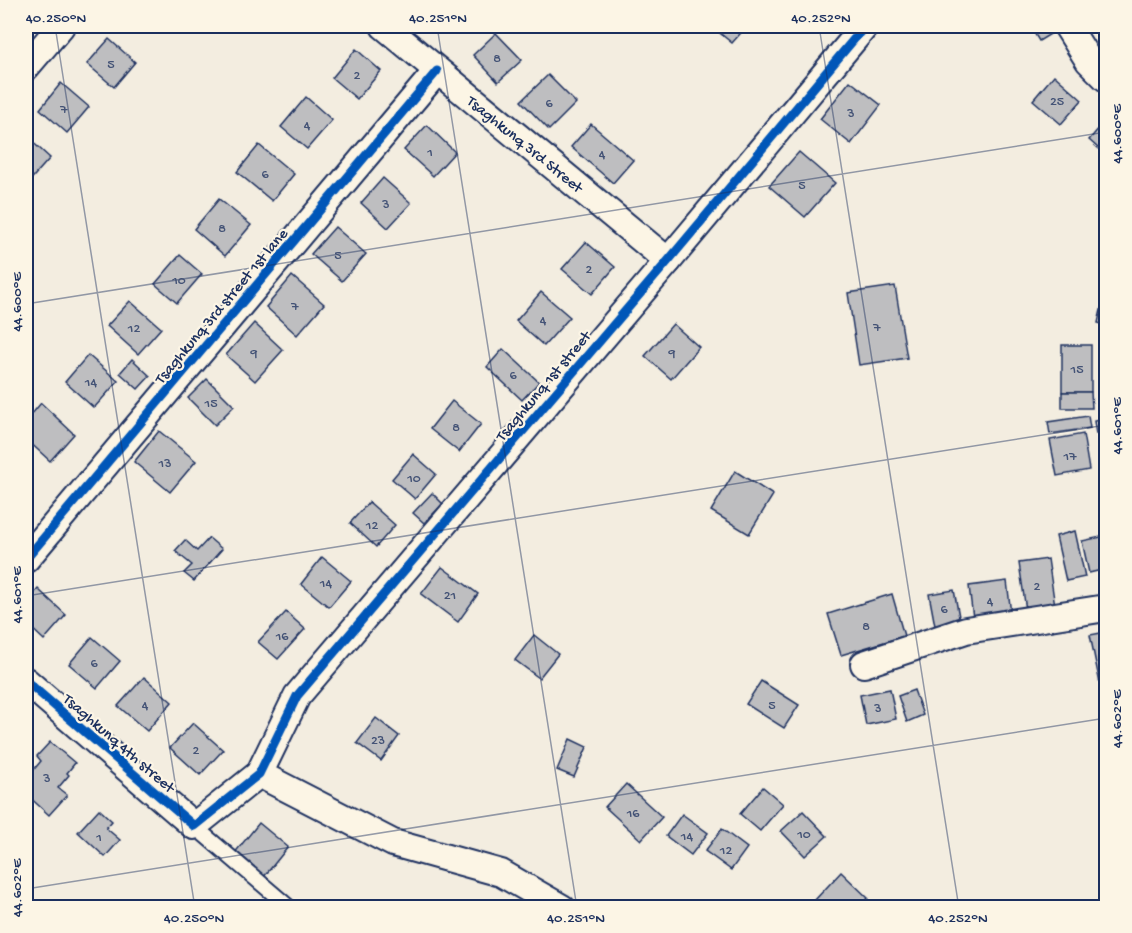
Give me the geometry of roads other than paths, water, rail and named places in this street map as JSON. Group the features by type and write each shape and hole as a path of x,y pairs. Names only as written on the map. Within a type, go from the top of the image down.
{"street":[{"path":"26,67 61,26"},
{"name":"Tsaghkunq 3rd Street","path":"384,26 668,261"},
{"path":"1066,26 1089,61 1107,78"},
{"name":"Tsaghkunq 1st street","path":"259,774 297,696 668,261 861,27"},
{"name":"Tsaghkunq 3rd street 1st lane","path":"26,559 438,71"},
{"path":"864,664 966,630 1107,608"},
{"name":"Tsaghkunq 4th street","path":"26,681 194,826"},
{"path":"194,826 259,774 393,843 501,873 562,908"}],"lane":[{"path":"194,826 290,908"}]}
